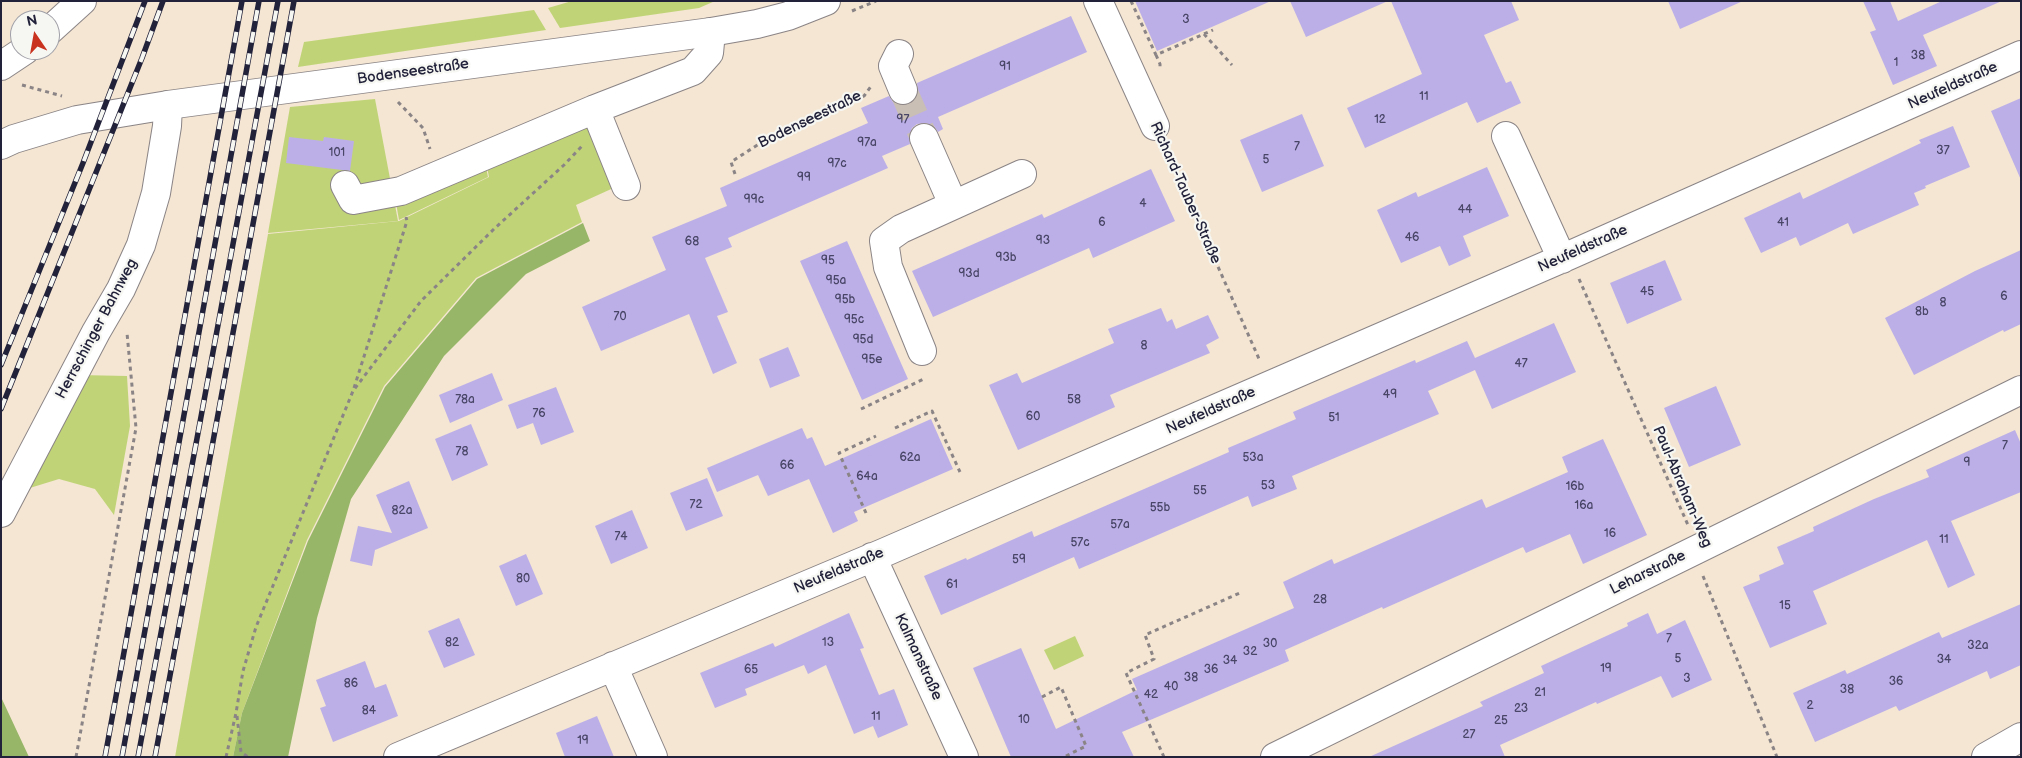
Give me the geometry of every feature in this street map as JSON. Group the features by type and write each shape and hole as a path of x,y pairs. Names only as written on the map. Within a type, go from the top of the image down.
{"street":[{"path":"60,21 82,1"},
{"name":"Bodenseestraße","path":"1,145 14,139 77,120 168,105 711,32 757,24 788,16 826,1"},
{"name":"Richard-Tauber-Straße","path":"1098,1 1155,126"},
{"path":"345,184 353,200 401,191 595,109 693,71 710,53 711,32"},
{"name":"Neufeldstraße","path":"398,757 872,557 1270,385 2021,55"},
{"path":"10,75 19,60"},
{"name":"Herrschinger Bahnweg","path":"1,513 96,332 121,289 141,245 156,193 167,126 168,105"},
{"path":"595,109 626,186"},
{"path":"1506,136 1565,257"},
{"path":"924,138 953,204"},
{"path":"922,351 888,267 884,241 901,229 1022,174"},
{"name":"Leharstraße","path":"1275,757 2021,390"},
{"name":"Kalmanstraße","path":"872,557 964,757"},
{"path":"613,666 653,757"},
{"path":"1986,757 2021,737"}],"path":[{"path":"1131,1 1160,64"},
{"path":"1156,55 1212,30"},
{"path":"1204,34 1232,64"},
{"name":"Bodenseestraße","path":"735,174 732,162 759,144 864,96 881,72 898,70"},
{"path":"10,75 65,97"},
{"path":"372,77 423,128 430,146 428,178"},
{"name":"Richard-Tauber-Straße","path":"1155,126 1270,385"},
{"path":"354,391 421,301 494,229 564,166 586,142 605,135"},
{"path":"226,757 243,671 256,627 354,391 407,221 401,191"},
{"name":"Paul-Abraham-Weg","path":"1565,257 1687,522 1697,548 1702,573 1777,757"},
{"path":"76,757 136,428 130,355 121,289"},
{"path":"861,409 933,375 922,351"},
{"path":"895,428 932,411 960,472"},
{"path":"866,514 839,453 876,436"},
{"path":"1164,757 1126,673 1154,659 1145,635 1242,592"},
{"path":"1042,697 1061,687 1086,746 1064,757"},
{"path":"236,713 241,752 248,757"}],"green space":[{"path":"572,1 715,1 699,8 560,28 548,8"},
{"path":"534,10 546,30 298,67 304,42"},
{"path":"375,99 398,221 268,233 290,107"},
{"path":"587,115 620,185 576,205 582,222 476,278 384,386 307,540 242,713 233,757 175,757 268,234 399,221 489,177 485,157"},
{"path":"484,157 488,177 399,220 395,197"},
{"path":"583,223 590,241 526,274 444,356 351,499 317,618 288,757 233,757 242,713 308,541 385,387 477,279"},
{"path":"79,375 127,376 130,426 114,515 95,489 59,479 20,491"},
{"path":"1075,636 1084,656 1054,670 1044,650"},
{"path":"1,697 29,757 1,757"}],"building":[{"path":"1135,1 1271,1 1157,51"},
{"path":"1290,1 1388,1 1306,37"},
{"path":"1391,1 1511,1 1519,20 1484,35 1506,83 1511,81 1521,103 1477,123 1467,102 1365,148 1347,108 1422,74"},
{"path":"1668,1 1743,1 1680,29"},
{"path":"1863,1 1890,1 1898,21 1942,1 2002,1 1923,35 1937,66 1893,85 1870,32 1876,30"},
{"path":"1071,16 1087,52 938,117 943,129 938,132 934,126 926,123 917,124 912,128 909,136 910,144 882,156 888,168 728,238 732,247 705,258 728,312 717,316 737,363 713,374 689,314 601,351 582,307 666,270 652,237 727,206 720,188 868,123 861,108 889,96 893,102 901,105 909,104 915,100 918,92 917,83"},
{"path":"2021,98 2021,180 1991,111"},
{"path":"1302,114 1324,166 1262,192 1240,140"},
{"path":"1953,126 1970,167 1925,186 1926,188 1914,193 1919,205 1853,234 1848,223 1800,246 1796,237 1761,253 1744,218 1800,192 1803,199 1921,143 1919,140"},
{"path":"289,137 323,141 324,137 354,141 350,171 286,163"},
{"path":"1487,167 1509,216 1463,236 1471,256 1449,266 1440,246 1401,263 1377,210 1416,192 1418,197"},
{"path":"1151,169 1175,221 1093,258 1089,248 933,317 912,271 1042,214 1044,218"},
{"path":"847,241 908,379 862,400 800,261"},
{"path":"2021,250 2021,324 2004,332 2003,330 1914,375 1885,318 1975,271"},
{"path":"1665,260 1682,300 1627,324 1610,283"},
{"path":"1161,308 1167,322 1172,319 1176,329 1208,315 1219,338 1206,345 1210,353 1110,395 1115,407 1018,450 989,385 1017,373 1022,383 1114,343 1108,329"},
{"path":"1554,323 1576,372 1492,409 1475,370 1428,391 1439,414 1292,476 1297,489 1252,507 1248,496 1079,569 1074,557 941,615 924,576 966,558 967,560 1032,531 1034,537 1229,452 1228,448 1296,419 1293,412 1415,360 1416,363 1467,341 1475,358"},
{"path":"788,347 800,376 770,388 759,359"},
{"path":"492,373 503,400 450,423 439,395"},
{"path":"1716,386 1741,445 1689,467 1664,408"},
{"path":"556,387 574,432 541,445 533,423 517,429 508,405"},
{"path":"931,419 953,469 854,512 858,521 833,533 809,479 768,496 758,475 717,492 707,468 802,428 807,439 812,437 825,466"},
{"path":"471,424 488,465 452,481 435,439"},
{"path":"2015,430 2021,444 2021,492 1951,521 1975,575 1948,588 1927,540 1813,591 1827,624 1770,648 1743,587 1760,580 1759,575 1784,564 1777,547 1814,531 1813,527 1874,499 1929,477 1926,470"},
{"path":"1603,439 1647,535 1583,564 1570,534 1526,553 1523,547 1383,609 1382,607 1285,650 1289,661 1122,732 1134,757 1011,757 973,668 1021,648 1056,729 1137,690 1132,679 1294,608 1283,582 1332,559 1334,564 1482,499 1486,508 1568,472 1562,457"},
{"path":"707,478 723,516 686,531 670,493"},
{"path":"409,481 428,528 375,550 372,566 350,561 358,526 392,533 376,495"},
{"path":"632,510 648,548 611,564 595,526"},
{"path":"526,554 543,594 516,606 499,566"},
{"path":"2021,604 2021,665 1990,679 1987,671 1899,711 1896,706 1815,742 1793,693 1845,670 1847,674 1939,632 1942,638"},
{"path":"849,613 864,648 860,649 879,695 894,689 908,725 878,738 873,726 854,734 826,665 808,674 804,665 745,689 747,695 715,708 700,673 773,643 775,647"},
{"path":"1648,613 1657,634 1685,620 1712,680 1672,698 1661,676 1597,704 1596,702 1500,745 1505,757 1369,757 1483,706 1480,702 1544,673 1541,666 1628,626 1627,623"},
{"path":"459,618 475,655 444,668 428,631"},
{"path":"365,661 375,688 386,684 398,716 333,742 320,708 326,706 316,680"},
{"path":"597,716 614,757 565,757 556,733"}],"tunnel":[{"path":"903,90 924,138"}],"railway":[{"path":"1,365 83,163 145,1"},
{"path":"1,409 142,58 163,1"},
{"path":"105,757 242,1"},
{"path":"122,757 259,1"},
{"path":"138,757 278,1"},
{"path":"155,757 294,1"}]}
